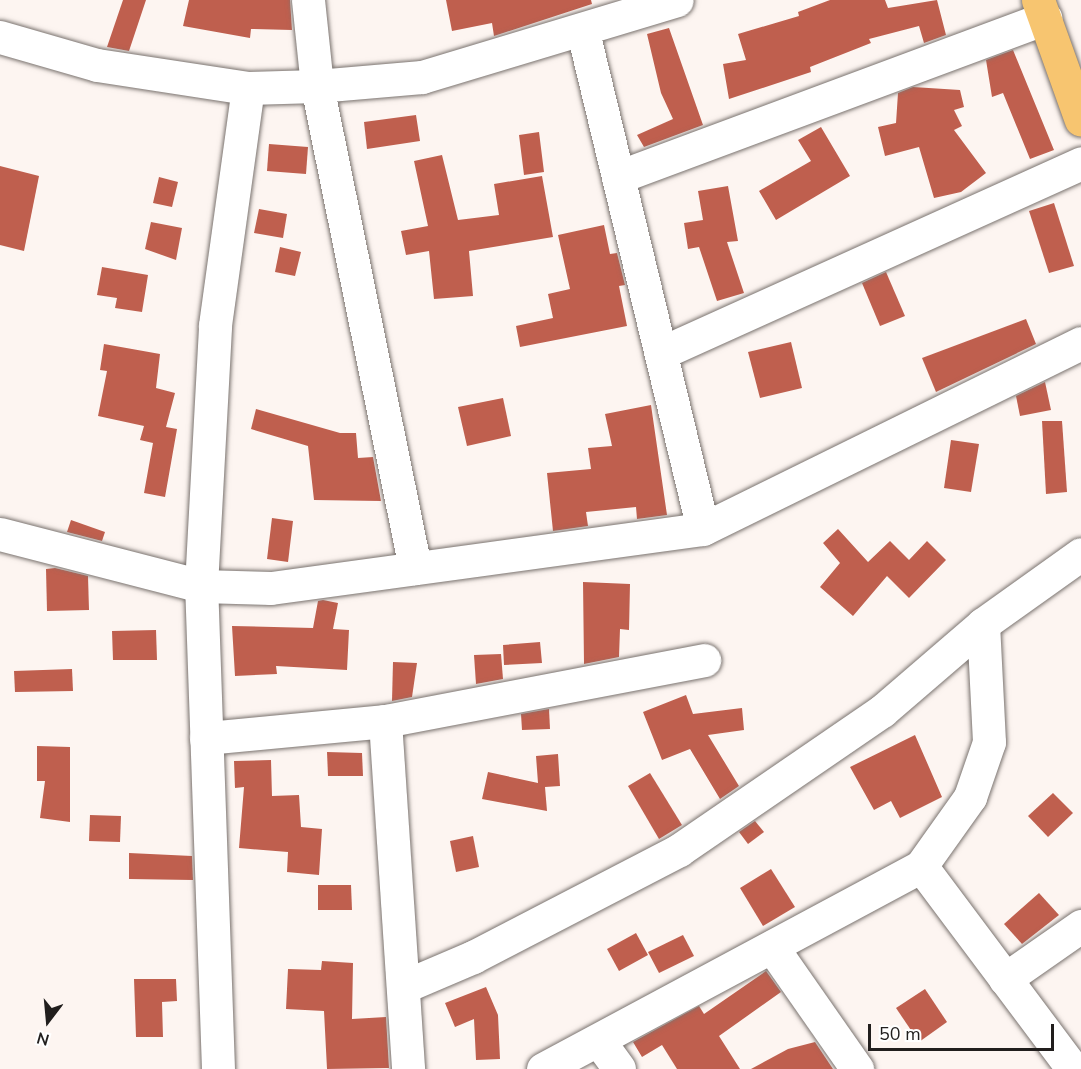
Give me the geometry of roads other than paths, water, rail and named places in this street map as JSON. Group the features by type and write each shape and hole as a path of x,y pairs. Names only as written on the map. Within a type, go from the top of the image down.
{"main road":[{"path":"1042,9 1081,120"}],"street":[{"path":"308,0 317,86 415,568"},
{"path":"0,37 97,65 248,88 317,86 422,77 583,32 677,0"},
{"path":"618,177 1042,9"},
{"path":"583,32 703,529"},
{"path":"218,1069 201,586 215,325 248,88"},
{"path":"660,353 1081,163"},
{"path":"0,534 201,586 271,588 703,529 1081,343"},
{"path":"405,986 473,957 679,850 882,711 983,624 1081,555"},
{"path":"543,1069 599,1041 921,866 970,797 989,742 983,624"},
{"path":"206,738 385,721 704,660"},
{"path":"385,721 405,986 408,1069"},
{"path":"921,866 1073,1069"},
{"path":"1005,979 1081,926"},
{"path":"772,947 857,1069"},
{"path":"599,1041 619,1069"}]}
